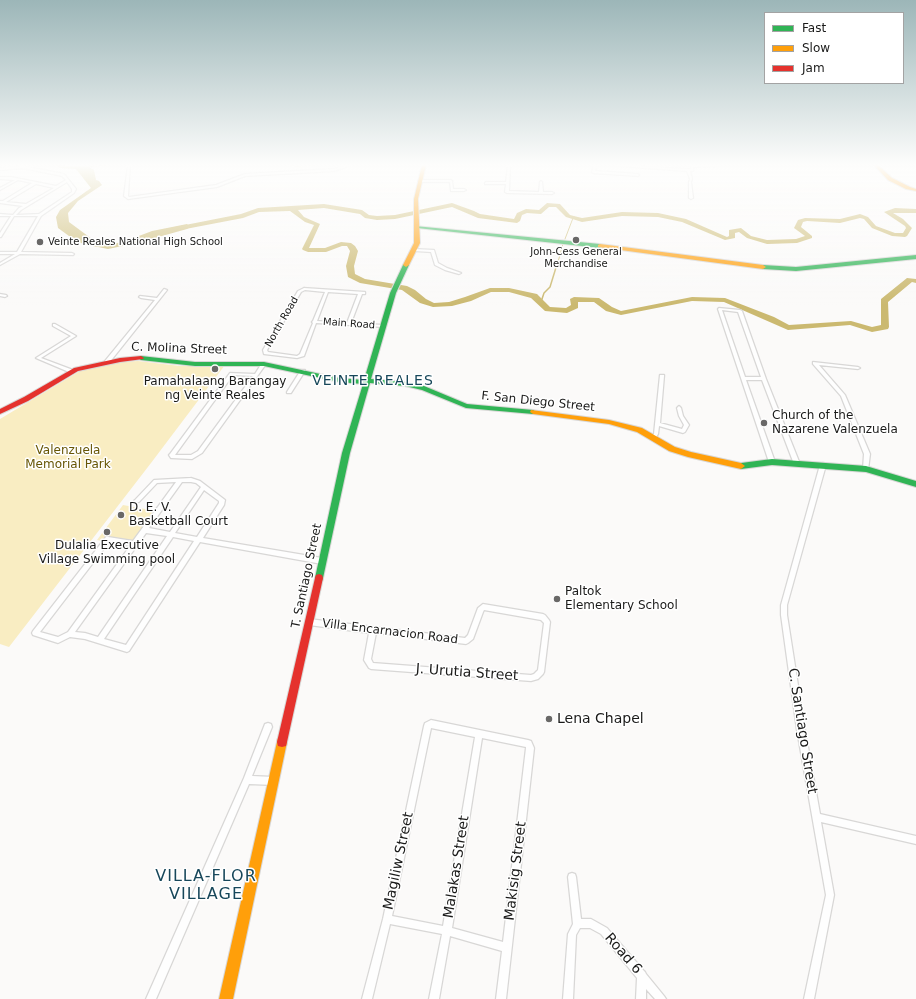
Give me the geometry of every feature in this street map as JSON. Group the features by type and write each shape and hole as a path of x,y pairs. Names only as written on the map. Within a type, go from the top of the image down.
{"street":[{"path":"0,236 13,216 18,212"},
{"path":"0,264 18,254 40,215 45,212"},
{"name":"T. Santiago Street","path":"226,999 346,453 396,286 400,275 415,250 417,243 416,212"},
{"path":"0,215 40,215"},
{"path":"417,227 629,249 778,269 796,269 916,257"},
{"path":"415,250 432,251 436,264 459,273"},
{"path":"0,253 72,254"},
{"path":"108,362 165,290"},
{"name":"North Road","path":"314,322 302,355 297,357 266,353 265,350 300,291 327,291"},
{"path":"314,322 327,291 362,293 349,324"},
{"path":"0,295 5,296"},
{"path":"141,297 157,299"},
{"path":"772,462 720,309 740,311 764,379 797,464"},
{"name":"Main Road","path":"314,322 383,326"},
{"path":"54,325 74,336 38,358 71,371"},
{"name":"C. Molina Street","path":"0,412 26,399 71,371 108,362 141,358 196,364 264,364 303,371 339,380 367,381"},
{"path":"858,368 815,362 843,395 867,454 866,469"},
{"path":"256,375 232,374 172,455 173,457 192,457 200,452 256,375 264,364"},
{"path":"289,392 303,371"},
{"path":"653,438 656,434 662,376"},
{"path":"743,378 764,379"},
{"name":"F. San Diego Street","path":"367,381 387,382 424,388 466,406 550,413 609,422 639,430 672,448 708,460 742,466 772,462 866,469 916,484"},
{"path":"657,424 683,431 687,425 681,416 679,408"},
{"name":"C. Santiago Street","path":"809,999 830,895 816,817 784,615 784,605 823,465"},
{"path":"135,544 108,539 35,633 58,640 70,634 135,544 181,480"},
{"path":"70,634 85,636 127,649 222,503 222,500 204,486 191,480 154,482 137,501"},
{"path":"100,640 204,486"},
{"path":"145,530 322,561"},
{"name":"Villa Encarnacion Road","path":"309,622 466,641 471,636 480,610 483,607 544,617"},
{"name":"J. Urutia Street","path":"373,630 367,660 371,666 531,678 536,677 541,672 547,622 544,617"},
{"name":"Magiliw Street","path":"367,999 387,919 428,726 431,724 479,734"},
{"path":"152,999 247,780 268,727"},
{"name":"Makisig Street","path":"479,734 528,744 530,748 501,999"},
{"name":"Malakas Street","path":"434,999 479,734"},
{"path":"247,780 274,781"},
{"path":"816,817 916,840"},
{"path":"568,999 572,934 577,924 572,877"},
{"path":"387,919 446,932 507,948"},
{"name":"Road 6","path":"577,924 591,923 604,931 661,999"},
{"path":"641,999 642,975"}],"green space":[{"name":"Valenzuela Memorial Park","path":"138,361 180,366 225,365 9,647 0,644 0,419 80,371 122,362"},
{"path":"123,505 156,511 131,547 97,540"}],"shaded area":[{"path":"59,212 69,212 69,222 92,239 111,244 123,242 152,231 187,224 190,227 137,243 108,249 83,244 69,236 58,228 56,217"}],"waterway":[{"path":"175,229 243,216 254,212"},
{"path":"296,212 307,221 317,224 305,249 326,250 341,244 349,244 353,247 354,251 350,266 351,275 363,281 404,288 412,292 423,301 433,305 449,304 468,299 490,290 509,290 534,296 548,309 567,311 575,306 574,299 596,300 609,309 621,313 692,299 725,300 771,319 788,328 851,323 872,330 885,327 884,301 910,280 916,281"},
{"path":"360,212 367,217 377,218 395,217 418,212"},
{"path":"471,212 478,216 517,221 519,214 525,212"},
{"path":"535,212 541,212"},
{"path":"564,212 568,216 582,220 622,214 658,215 684,220 727,239 733,237 731,231 741,230 749,237 767,242 797,241 810,237 797,228 800,221 807,219 840,221 860,216 866,218 874,227 894,235 905,235 909,228 907,225 887,212 889,212"},
{"path":"565,239 573,218"},
{"path":"558,262 563,244"},
{"path":"541,302 544,293 550,287 558,261"}],"traffic: fast":[{"path":"417,227 600,246"},
{"path":"763,267 796,269 916,257"},
{"path":"319,578 346,453 393,293 406,265"},
{"path":"141,358 195,364 264,364 339,380 356,382 377,381 405,384 424,388 466,406 533,412"},
{"path":"741,466 772,462 866,469 916,484"}],"traffic: slow":[{"path":"406,265 417,243 416,212"},
{"path":"600,246 763,267"},
{"path":"533,412 609,422 639,430 672,449 691,455 741,466"},
{"path":"226,999 282,742"}],"traffic: jam":[{"path":"0,412 26,399 76,369 120,360 141,358"},
{"path":"282,742 319,578"}],"place":[{"name":"John-Cess General Merchandise","path":"576,240"},
{"name":"Veinte Reales National High School","path":"40,242"},
{"name":"Pamahalaang Barangay ng Veinte Reales","path":"215,369"},
{"name":"Church of the Nazarene Valenzuela","path":"764,423"},
{"name":"D. E. V. Basketball Court","path":"121,515"},
{"name":"Dulalia Executive Village Swimming pool","path":"107,532"},
{"name":"Paltok Elementary School","path":"557,599"},
{"name":"Lena Chapel","path":"549,719"}],"district":[{"name":"VEINTE REALES","path":"373,381"},
{"name":"VILLA-FLOR VILLAGE","path":"206,886"}]}
